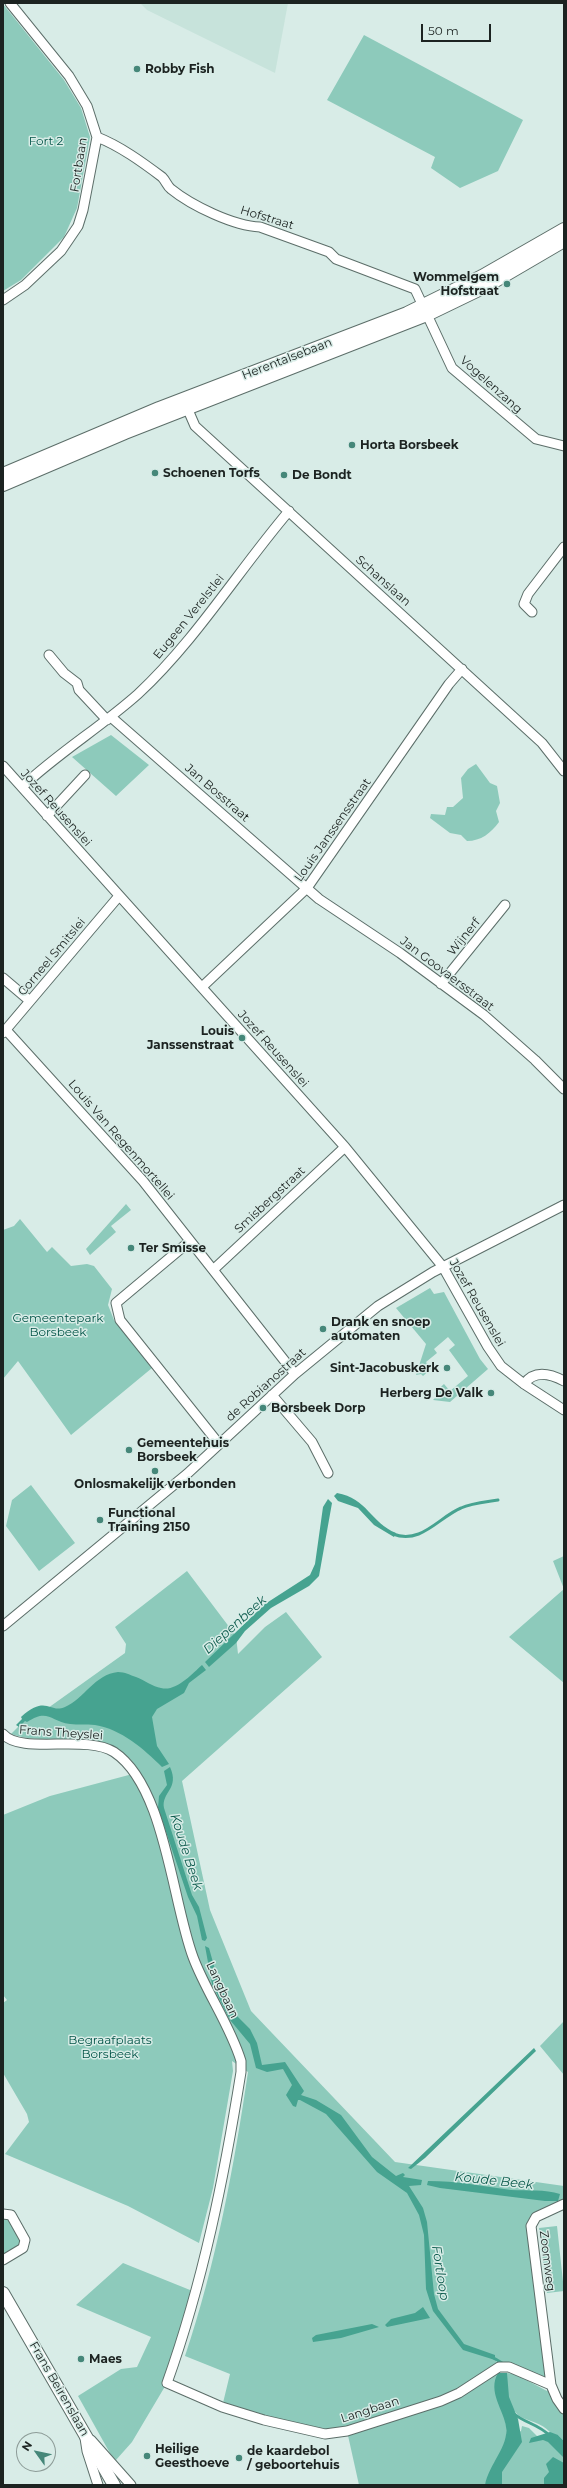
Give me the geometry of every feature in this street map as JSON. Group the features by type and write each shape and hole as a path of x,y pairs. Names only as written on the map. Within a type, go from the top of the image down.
{"main road":[{"name":"Herentalsebaan","path":"426,310 564,229"},
{"name":"Herentalsebaan","path":"3,474 487,286 564,241"},
{"name":"Herentalsebaan","path":"3,485 185,404"},
{"name":"Frans Beirenslaan","path":"3,2293 114,2485"}],"street":[{"name":"Fortbaan","path":"3,300 25,285 61,251 78,226 83,210 97,137 87,106 70,76 10,3"},
{"name":"Hofstraat","path":"97,137 113,143 163,178 170,188 193,203 250,227 260,227 329,252 336,259 415,289 426,310"},
{"name":"Vogelenzang","path":"426,310 450,364 456,372 536,439 564,446"},
{"name":"Schanslaan","path":"185,404 195,426 542,743 564,771"},
{"name":"Eugeen Verelstlei","path":"22,787 40,770 109,719 138,694 177,654 289,511"},
{"path":"532,612 524,604 528,594 564,547"},
{"name":"Jan Bosstraat","path":"49,655 64,673 77,683 79,690 109,719 307,888"},
{"name":"Louis Janssensstraat","path":"202,987 307,888 445,690 462,669"},
{"name":"Jozef Reusenslei","path":"3,766 345,1147 443,1267 488,1347 501,1366 524,1384 564,1410"},
{"path":"47,816 85,775"},
{"name":"Jan Goovaersstraat","path":"307,888 489,1020 535,1060 564,1089"},
{"name":"Corneel Smitslei","path":"4,1032 119,896"},
{"name":"Wijnerf","path":"441,984 505,905"},
{"path":"3,978 30,1001"},
{"name":"Louis Van Regenmortellei","path":"4,1032 143,1181 295,1374"},
{"name":"Smisbergstraat","path":"213,1270 345,1147"},
{"name":"de Robianostraat","path":"3,1626 187,1474 295,1374 378,1306 443,1267 564,1205"},
{"path":"190,1241 116,1303 120,1320 219,1444"},
{"path":"524,1384 529,1378 541,1374 564,1381"},
{"path":"272,1395 312,1442 328,1473"},
{"name":"Frans Theyslei","path":"3,1734 17,1743 101,1746 117,1754"},
{"name":"Langbaan","path":"117,1754 136,1773 155,1815 193,1956 241,2061 241,2072 226,2164 207,2247 178,2353 167,2383 222,2407 264,2420 313,2432 340,2433 440,2401 459,2393 503,2367 551,2385"},
{"name":"Zoomweg","path":"564,2204 536,2217 531,2226 551,2385 557,2399 564,2409"},
{"path":"3,2214 11,2215 25,2240 23,2248 3,2260"},
{"path":"85,2435 87,2451 98,2485"},
{"path":"85,2435 99,2447 131,2485"}],"shaded area":[{"path":"140,3 288,3 275,73 147,10"},
{"path":"337,1493 347,1496 362,1505 380,1523 396,1533 394,1537 374,1525 358,1508 338,1501 334,1496"},
{"path":"328,1499 332,1503 319,1576 309,1586 271,1608 245,1631 236,1643 209,1667 205,1662 265,1604 310,1575 315,1564 323,1507"},
{"path":"202,1665 206,1670 189,1683 184,1693 157,1709 152,1717 157,1746 169,1764 162,1767 148,1753 132,1741 105,1727 70,1724 45,1716 34,1718 27,1722 25,1721 19,1727 16,1725 22,1719 21,1717 37,1707 65,1707 72,1703 96,1682 110,1674 118,1672 125,1673 155,1686 167,1689 178,1685"},
{"path":"170,1767 173,1780 165,1798 164,1808 192,1895 199,1907 207,1938 205,1941 202,1940 197,1916 188,1897 158,1808 159,1796 167,1785 164,1771"},
{"path":"205,1946 209,1948 216,1973 235,2014 250,2029 257,2043 262,2065 285,2062 304,2091 301,2095 316,2100 341,2115 372,2157 396,2176 403,2173 405,2175 403,2177 422,2180 421,2185 409,2186 423,2208 427,2222 434,2294 438,2309 464,2344 495,2355 495,2360 463,2350 433,2311 426,2289 424,2235 419,2215 407,2193 377,2172 326,2114 300,2100 298,2100 296,2107 293,2106 286,2095 292,2085 283,2069 267,2072 256,2068 250,2044 230,2020 212,1984"},
{"path":"534,2048 536,2051 425,2158 411,2169 408,2168"},
{"path":"428,2181 459,2183 511,2190 554,2192 560,2194 558,2201 545,2201 440,2188 427,2185"},
{"path":"423,2307 430,2318 387,2327 385,2325 391,2319 415,2313"},
{"path":"372,2324 379,2327 341,2338 313,2342 312,2338 316,2335"},
{"path":"498,2373 507,2373 509,2397 518,2419 522,2442 502,2472 502,2485 485,2485 490,2470 505,2441 506,2434 505,2421 497,2401 494,2387"},
{"path":"550,2432 558,2435 564,2441 564,2458 548,2442 543,2440 529,2443 531,2438"},
{"path":"553,2457 564,2463 564,2485 544,2485 544,2478 549,2472 546,2464"}],"green space":[{"name":"Fort 2","path":"3,4 64,80 81,108 90,137 77,208 64,237 21,280 3,291"},
{"path":"364,35 523,120 498,171 460,188 431,168 435,157 327,100"},
{"path":"111,735 149,765 116,796 72,757"},
{"path":"476,764 490,783 497,786 500,803 496,811 499,822 493,830 485,836 477,840 467,841 461,835 450,833 430,818 431,814 445,815 447,807 453,807 463,798 461,778 468,769"},
{"path":"126,1204 131,1210 111,1226 116,1232 90,1255 86,1249"},
{"name":"Gemeentepark Borsbeek","path":"20,1219 47,1252 52,1247 71,1266 87,1264 94,1266 112,1289 108,1305 114,1320 152,1368 71,1435 18,1361 3,1379 3,1230 14,1226"},
{"path":"430,1288 434,1294 444,1292 480,1359 488,1369 450,1402 433,1400 437,1396 434,1393 444,1384 450,1391 468,1376 449,1350 455,1345 448,1337 434,1349 437,1353 426,1362 431,1369 423,1376 421,1374 416,1375 426,1344 396,1308"},
{"path":"31,1485 75,1543 39,1571 6,1526 12,1500"},
{"path":"564,1556 564,1589 553,1561"},
{"name":"Begraafplaats Borsbeek","path":"187,1571 236,1636 238,1654 265,1627 286,1612 322,1657 182,1781 210,1910 251,2011 395,2162 564,2186 564,2204 531,2226 551,2385 508,2367 494,2357 497,2363 494,2369 498,2373 506,2426 506,2440 521,2431 522,2426 529,2428 539,2438 552,2443 564,2455 564,2485 359,2485 347,2431 340,2433 222,2407 230,2374 185,2356 215,2251 243,2108 248,2072 232,2061 233,2071 213,2188 199,2243 128,2206 5,2154 29,2122 27,2114 3,2073 3,2003 7,2000 3,1995 3,1815 50,1796 140,1772 128,1757 113,1747 98,1742 28,1738 11,1734 30,1715 48,1708 125,1653 126,1644 115,1627"},
{"path":"564,1589 564,1683 509,1637"},
{"path":"564,2021 564,2075 540,2046"},
{"path":"3,2217 8,2217 22,2241 21,2246 3,2256"},
{"path":"557,2226 564,2291 547,2293 539,2228"},
{"path":"123,2263 195,2292 167,2383 132,2442 116,2460 111,2455 78,2396 121,2369 137,2367 151,2337 76,2305"},
{"path":"507,2373 515,2374 547,2391 551,2385 549,2393 564,2414 564,2441 558,2435 552,2435 543,2426 518,2415 511,2404 507,2392"}],"waterway":[{"name":"Diepenbeek","path":"393,1534 412,1536 421,1533 465,1506 498,1500"},
{"name":"Fortloop","path":"492,2357 502,2363"},
{"name":"Fortloop","path":"513,2413 546,2432 550,2436"}],"place":[{"name":"Robby Fish","path":"137,69"},
{"name":"Wommelgem Hofstraat","path":"507,284"},
{"name":"Horta Borsbeek","path":"352,445"},
{"name":"Schoenen Torfs","path":"155,473"},
{"name":"De Bondt","path":"284,475"},
{"name":"Louis Janssenstraat","path":"242,1038"},
{"name":"Ter Smisse","path":"131,1248"},
{"name":"Drank en snoep automaten","path":"323,1329"},
{"name":"Sint-Jacobuskerk","path":"447,1368"},
{"name":"Herberg De Valk","path":"491,1393"},
{"name":"Borsbeek Dorp","path":"263,1408"},
{"name":"Gemeentehuis Borsbeek","path":"129,1450"},
{"name":"Onlosmakelijk verbonden","path":"155,1471"},
{"name":"Functional Training 2150","path":"100,1520"},
{"name":"Maes","path":"81,2359"},
{"name":"Heilige Geesthoeve","path":"147,2456"},
{"name":"de kaardebol / geboortehuis","path":"239,2458"}],"water label":[{"name":"Koude Beek","path":"186,1852"},
{"name":"Koude Beek","path":"494,2181"}]}
